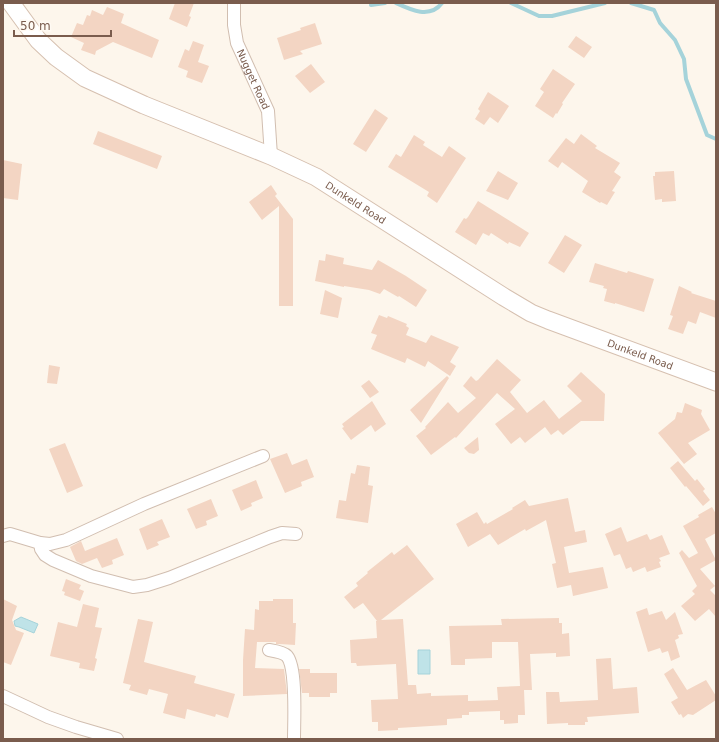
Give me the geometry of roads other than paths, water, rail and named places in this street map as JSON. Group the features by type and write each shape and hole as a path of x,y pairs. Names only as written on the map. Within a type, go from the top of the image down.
{"main road":[{"name":"Dunkeld Road","path":"11,3 38,40 56,57 85,78 271,156 316,178 531,313 716,382"}],"street":[{"name":"Nugget Road","path":"234,3 234,25 237,43 268,110 271,156"},
{"path":"3,536 10,534 40,543 50,544 66,540 144,504 263,456"},
{"path":"40,543 41,549 45,555 53,560 91,576 133,586 147,585 169,578 282,533 296,534"},
{"path":"270,650 286,655 292,668 294,739"},
{"path":"3,696 76,728 117,739"}],"water":[{"path":"21,617 38,624 34,633 15,626 14,621"},
{"path":"418,650 430,650 430,674 418,674"}],"waterway":[{"path":"371,5 385,3"},
{"path":"396,3 420,12 432,11 442,3"},
{"path":"511,3 539,16 552,16 605,3"},
{"path":"631,3 654,10 660,23 675,40 684,59 686,79 707,135 716,139"}]}
